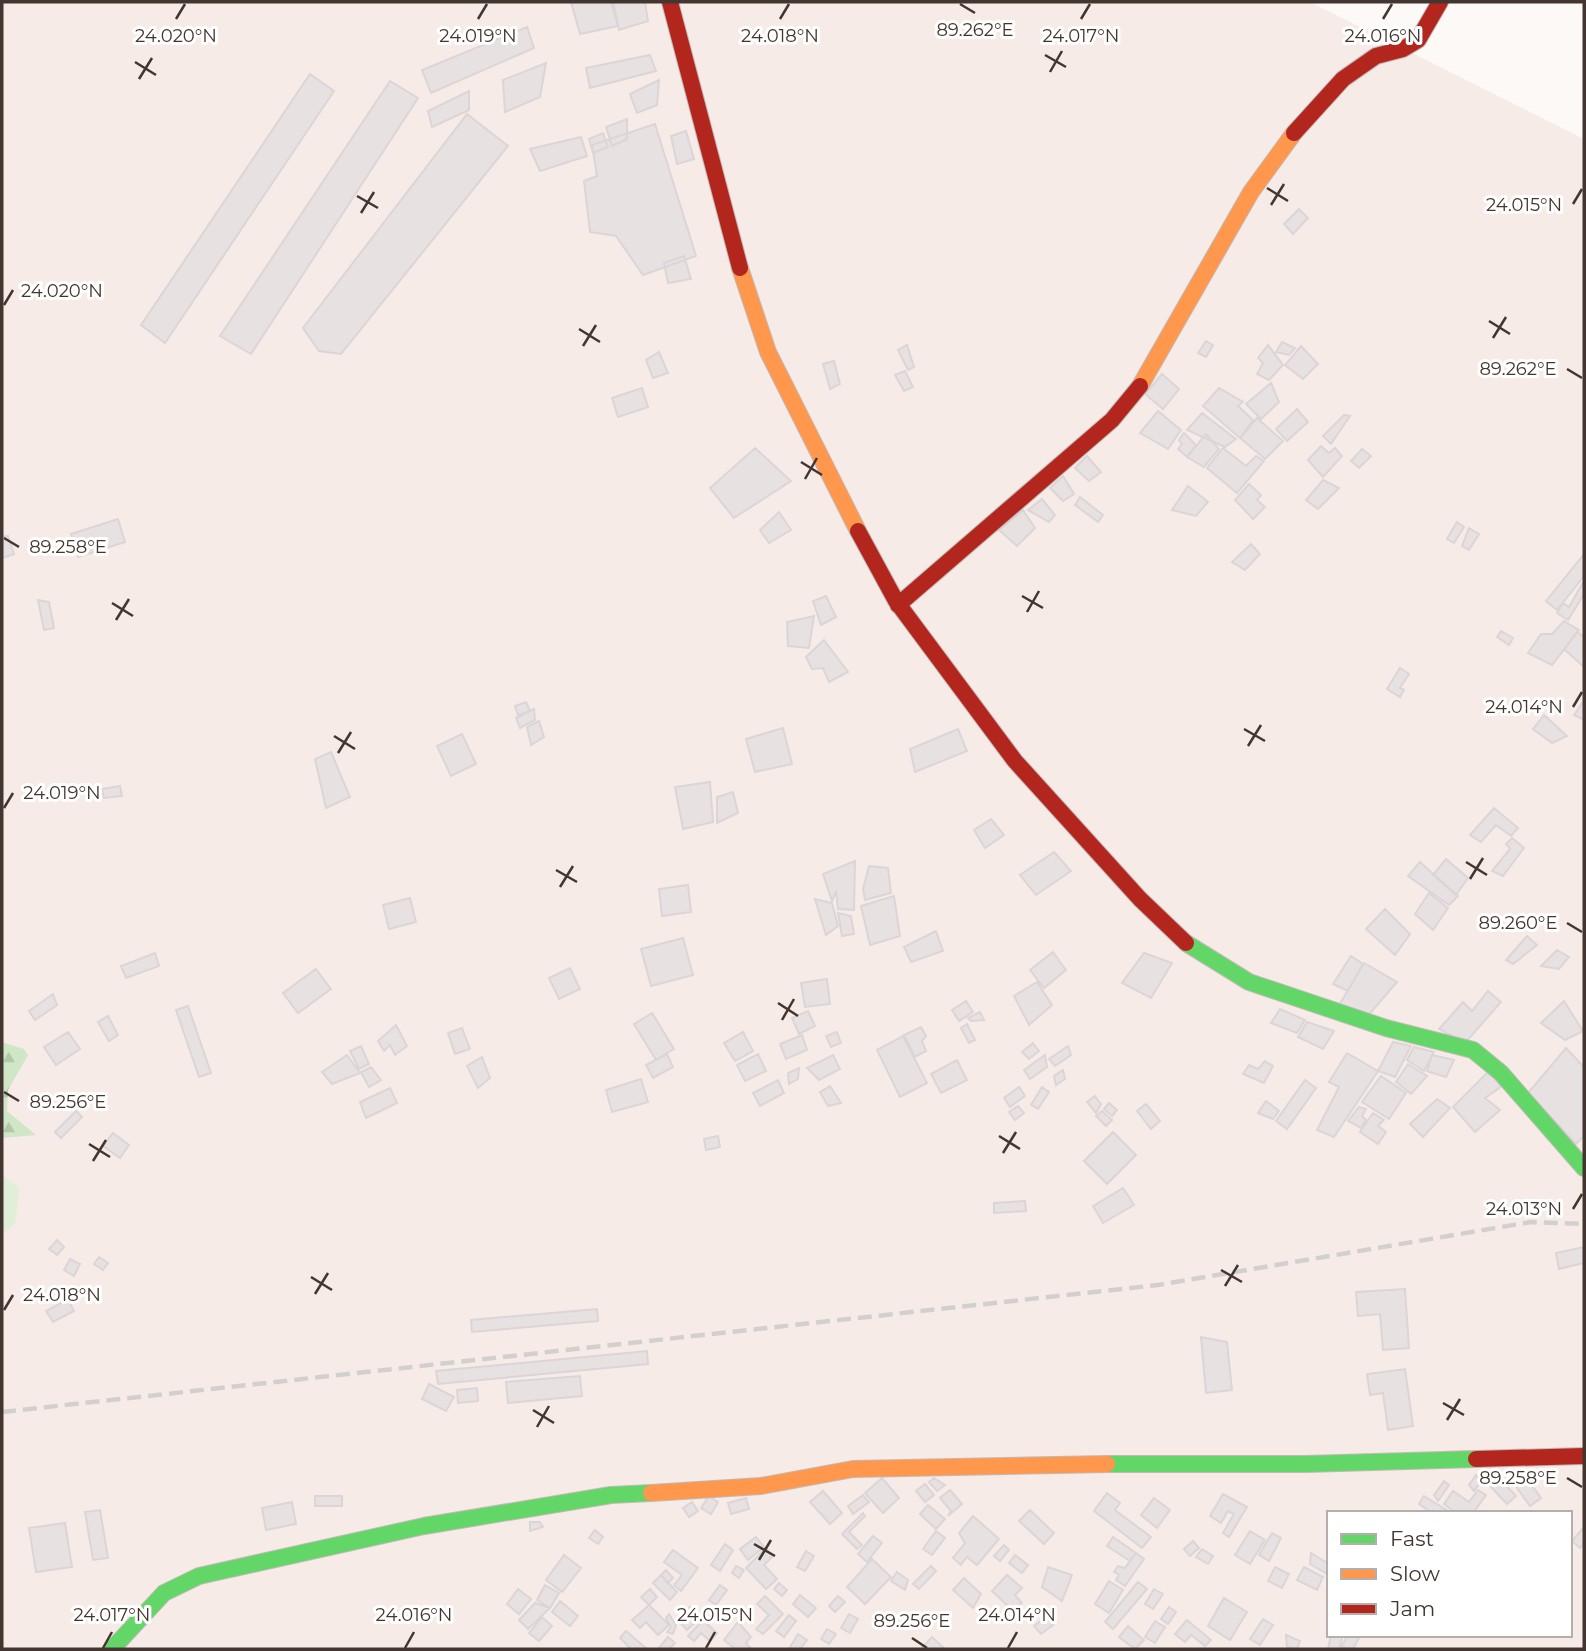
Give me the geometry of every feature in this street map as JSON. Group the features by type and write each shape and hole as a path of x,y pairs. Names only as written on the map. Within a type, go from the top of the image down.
{"street":[{"path":"670,2 730,239 768,352 815,450 898,605 1015,761 1140,900 1189,946 1249,982 1386,1028 1473,1051 1501,1073 1584,1168"},
{"path":"898,605 1112,420 1145,381 1251,192 1308,114 1343,79 1376,56 1404,49 1418,40 1440,2"},
{"path":"111,1649 164,1593 199,1576 266,1559 331,1549 424,1526 611,1495 761,1486 853,1469 1584,1456"}],"shaded area":[{"path":"2,2 1310,2 1584,139 1584,1649 2,1649"}],"green space":[{"path":"2,1042 24,1049 28,1055 8,1090 7,1111 36,1135 2,1138"},
{"path":"2,1175 19,1188 15,1224 2,1234"}],"building":[{"path":"571,2 611,2 618,26 580,34"},
{"path":"613,2 645,2 648,21 619,30"},
{"path":"527,27 534,48 431,93 422,70"},
{"path":"650,55 656,71 590,88 586,68"},
{"path":"546,63 540,97 505,112 503,80"},
{"path":"310,74 334,91 165,343 141,325"},
{"path":"659,80 657,105 637,113 630,94"},
{"path":"390,81 418,98 251,354 220,336"},
{"path":"469,91 469,110 432,127 428,111"},
{"path":"467,114 508,146 341,354 319,351 303,328"},
{"path":"627,119 627,139 612,146 606,127"},
{"path":"655,124 696,256 643,275 616,236 590,232 584,181 597,176 592,145"},
{"path":"686,131 694,159 677,164 671,136"},
{"path":"603,133 608,147 593,153 589,139"},
{"path":"581,137 587,156 540,171 530,149"},
{"path":"1299,209 1308,218 1293,234 1284,224"},
{"path":"684,256 691,279 668,283 664,263"},
{"path":"1206,341 1213,345 1206,357 1198,353"},
{"path":"1282,342 1295,348 1289,355 1276,352"},
{"path":"907,345 914,367 908,370 898,350"},
{"path":"1268,345 1283,365 1269,380 1257,374 1263,363 1258,358"},
{"path":"1301,346 1318,364 1303,379 1285,365"},
{"path":"659,352 668,373 653,378 646,360"},
{"path":"834,361 840,384 830,389 823,364"},
{"path":"905,371 913,387 904,391 895,375"},
{"path":"1162,374 1179,389 1163,409 1145,394"},
{"path":"1271,383 1279,402 1261,419 1246,404"},
{"path":"642,388 648,407 618,417 612,398"},
{"path":"1219,388 1243,402 1238,406 1253,420 1240,438 1203,406"},
{"path":"1297,409 1308,422 1287,441 1276,429"},
{"path":"1158,411 1181,430 1168,449 1140,433"},
{"path":"1202,413 1236,439 1225,447 1187,430"},
{"path":"1344,415 1350,416 1331,444 1323,436"},
{"path":"1257,418 1283,441 1265,459 1240,438"},
{"path":"1184,433 1196,445 1187,457 1178,449 1182,444 1179,440"},
{"path":"1206,434 1219,449 1204,467 1187,457"},
{"path":"1321,446 1329,453 1335,448 1342,456 1323,477 1308,460"},
{"path":"755,448 791,481 734,518 710,488"},
{"path":"1223,448 1246,466 1256,456 1264,461 1237,493 1207,468"},
{"path":"1362,449 1371,456 1359,468 1351,461"},
{"path":"1087,456 1101,472 1089,481 1075,468"},
{"path":"1063,476 1074,494 1063,501 1050,488"},
{"path":"1323,480 1339,488 1318,509 1306,500"},
{"path":"1249,484 1261,495 1257,500 1265,507 1253,519 1235,500"},
{"path":"1188,486 1208,502 1196,516 1172,510"},
{"path":"1080,497 1103,515 1098,522 1075,505"},
{"path":"1042,499 1055,515 1049,522 1028,510"},
{"path":"1023,510 1035,528 1017,546 999,530"},
{"path":"779,512 791,530 769,543 760,530"},
{"path":"118,519 125,542 78,557 71,534"},
{"path":"1457,522 1464,527 1454,543 1447,539"},
{"path":"1469,528 1479,534 1469,550 1462,546"},
{"path":"8,536 14,554 2,558 2,537"},
{"path":"1251,544 1260,554 1245,570 1232,562"},
{"path":"1584,554 1584,576 1557,610 1546,601"},
{"path":"1582,584 1584,594 1568,620 1557,613 1563,603 1569,607"},
{"path":"826,596 836,617 821,625 813,601"},
{"path":"38,600 49,602 54,628 44,630"},
{"path":"814,616 809,648 788,646 787,622"},
{"path":"1564,621 1579,630 1552,665 1528,653 1541,634 1552,634"},
{"path":"1501,631 1513,638 1509,645 1497,637"},
{"path":"1577,632 1584,637 1584,667 1564,649"},
{"path":"824,640 848,672 829,682 823,668 812,669 806,657"},
{"path":"1400,668 1409,674 1400,688 1404,690 1400,697 1387,689"},
{"path":"526,702 530,711 518,715 515,706"},
{"path":"1582,703 1584,704 1584,720 1574,715"},
{"path":"534,709 535,720 520,728 516,718"},
{"path":"1544,715 1567,736 1552,743 1533,729"},
{"path":"539,721 544,737 531,745 527,727"},
{"path":"783,728 792,764 755,772 746,739"},
{"path":"958,729 967,751 915,772 910,749"},
{"path":"462,734 476,764 451,776 437,746"},
{"path":"331,752 350,797 326,808 315,759"},
{"path":"710,782 713,822 683,829 675,787"},
{"path":"120,786 122,796 104,798 102,789"},
{"path":"733,792 738,813 717,823 717,797"},
{"path":"1494,808 1518,828 1511,836 1496,825 1481,842 1470,835"},
{"path":"991,819 1004,835 985,848 974,830"},
{"path":"1512,838 1524,848 1503,876 1492,871 1510,849 1506,844"},
{"path":"1054,852 1071,871 1036,895 1020,875"},
{"path":"1446,859 1468,878 1456,895 1433,875"},
{"path":"855,861 854,910 838,909 836,892 832,901 823,874"},
{"path":"1420,862 1458,896 1449,905 1408,876"},
{"path":"869,866 888,868 891,893 865,900 863,889"},
{"path":"688,885 691,912 662,916 659,889"},
{"path":"1429,893 1448,908 1433,930 1415,914"},
{"path":"894,896 900,936 870,945 861,906"},
{"path":"410,898 416,922 389,929 383,905"},
{"path":"815,899 832,903 838,926 826,935"},
{"path":"1385,909 1410,934 1395,955 1366,929"},
{"path":"838,913 851,916 854,934 842,936"},
{"path":"936,931 943,951 911,962 904,947"},
{"path":"1527,936 1537,945 1513,964 1506,960"},
{"path":"683,938 693,975 651,986 641,949"},
{"path":"1557,950 1569,957 1559,969 1541,966"},
{"path":"1053,952 1066,970 1044,988 1030,970"},
{"path":"155,953 159,966 126,978 121,966"},
{"path":"1144,953 1172,963 1151,998 1122,983"},
{"path":"1351,956 1363,964 1348,991 1333,984"},
{"path":"1364,963 1397,982 1366,1018 1338,1007"},
{"path":"570,968 580,989 559,999 549,978"},
{"path":"316,969 331,989 298,1013 283,993"},
{"path":"827,979 830,1004 805,1007 801,983"},
{"path":"1037,982 1052,1005 1029,1025 1014,996"},
{"path":"1488,991 1501,1002 1465,1043 1439,1029 1463,1002 1472,1011"},
{"path":"53,994 57,1005 35,1020 29,1011"},
{"path":"966,1001 973,1012 959,1021 952,1010"},
{"path":"1564,1001 1583,1031 1565,1040 1541,1023"},
{"path":"188,1006 211,1073 199,1077 176,1010"},
{"path":"1280,1009 1305,1020 1297,1033 1271,1023"},
{"path":"808,1011 815,1026 799,1034 792,1018"},
{"path":"980,1012 984,1020 971,1021 968,1018"},
{"path":"652,1013 674,1049 656,1060 634,1024"},
{"path":"108,1016 118,1035 109,1041 98,1022"},
{"path":"1307,1022 1334,1031 1323,1049 1298,1037"},
{"path":"967,1024 975,1040 969,1043 961,1028"},
{"path":"396,1025 407,1046 395,1055 390,1045 384,1051 378,1041"},
{"path":"921,1027 926,1036 922,1041 926,1051 915,1057 904,1035"},
{"path":"462,1028 470,1049 455,1054 448,1033"},
{"path":"68,1032 80,1049 56,1065 44,1047"},
{"path":"743,1032 753,1051 735,1061 724,1043"},
{"path":"837,1032 841,1043 831,1047 826,1036"},
{"path":"802,1035 807,1050 786,1059 780,1044"},
{"path":"903,1036 927,1083 900,1097 877,1050"},
{"path":"1393,1042 1411,1046 1395,1077 1378,1071"},
{"path":"1033,1043 1039,1051 1029,1059 1022,1052"},
{"path":"361,1046 369,1064 359,1069 350,1051"},
{"path":"1068,1046 1071,1055 1055,1066 1049,1059"},
{"path":"1414,1047 1434,1052 1424,1071 1407,1060"},
{"path":"1566,1048 1584,1067 1584,1136 1576,1144 1528,1093"},
{"path":"1347,1053 1378,1071 1334,1137 1317,1130 1339,1087 1329,1082"},
{"path":"667,1054 673,1067 653,1078 646,1065"},
{"path":"758,1054 766,1071 745,1081 737,1065"},
{"path":"347,1055 360,1073 332,1084 322,1072"},
{"path":"833,1055 840,1069 819,1080 807,1068"},
{"path":"1045,1055 1047,1067 1030,1079 1024,1070"},
{"path":"1432,1055 1454,1060 1446,1077 1427,1071"},
{"path":"482,1057 490,1078 478,1088 467,1066"},
{"path":"957,1060 967,1080 941,1093 931,1074"},
{"path":"1265,1061 1273,1066 1264,1083 1243,1074 1249,1065 1258,1069"},
{"path":"1408,1064 1427,1076 1411,1094 1396,1082"},
{"path":"371,1067 381,1080 369,1087 361,1072"},
{"path":"799,1068 798,1079 789,1084 788,1073"},
{"path":"1063,1070 1065,1079 1056,1085 1054,1076"},
{"path":"1488,1072 1502,1086 1485,1098 1500,1110 1475,1132 1453,1107"},
{"path":"1381,1076 1406,1093 1389,1119 1362,1102"},
{"path":"641,1079 648,1102 612,1112 606,1090"},
{"path":"778,1080 784,1093 760,1106 753,1093"},
{"path":"1305,1080 1316,1088 1287,1129 1276,1121"},
{"path":"830,1086 841,1103 828,1106 820,1092"},
{"path":"1019,1087 1025,1096 1010,1107 1004,1098"},
{"path":"1042,1087 1049,1092 1038,1109 1031,1105"},
{"path":"390,1088 397,1103 366,1118 360,1102"},
{"path":"1095,1096 1101,1104 1096,1113 1087,1102"},
{"path":"1437,1099 1450,1108 1423,1137 1410,1124"},
{"path":"1266,1101 1279,1111 1273,1119 1258,1113"},
{"path":"1109,1103 1117,1110 1112,1116 1104,1109"},
{"path":"1146,1104 1160,1121 1151,1129 1137,1111"},
{"path":"1018,1106 1024,1113 1015,1120 1009,1112"},
{"path":"1359,1107 1366,1109 1362,1116 1366,1120 1361,1128 1348,1121"},
{"path":"76,1111 82,1117 61,1138 55,1132"},
{"path":"1102,1111 1112,1120 1106,1126 1096,1116"},
{"path":"1373,1113 1384,1120 1378,1126 1386,1132 1378,1144 1360,1132"},
{"path":"1113,1132 1136,1155 1107,1184 1084,1161"},
{"path":"113,1133 129,1145 120,1158 103,1146"},
{"path":"718,1136 720,1147 706,1150 704,1139"},
{"path":"1123,1188 1134,1205 1103,1223 1093,1206"},
{"path":"1025,1201 1026,1211 994,1213 994,1203"},
{"path":"57,1240 64,1247 57,1255 49,1249"},
{"path":"1584,1247 1584,1263 1559,1269 1556,1253"},
{"path":"99,1257 108,1263 103,1270 94,1264"},
{"path":"70,1259 80,1264 74,1276 64,1270"},
{"path":"1405,1289 1409,1348 1383,1350 1380,1314 1358,1316 1356,1292"},
{"path":"68,1299 74,1311 53,1322 46,1311"},
{"path":"597,1309 598,1321 472,1332 471,1320"},
{"path":"1201,1337 1227,1342 1232,1390 1206,1393"},
{"path":"647,1351 648,1364 438,1384 436,1371"},
{"path":"1405,1369 1413,1426 1388,1430 1383,1393 1370,1395 1367,1374"},
{"path":"580,1376 582,1396 508,1403 506,1382"},
{"path":"429,1384 454,1397 446,1411 422,1399"},
{"path":"477,1388 478,1401 458,1403 457,1390"},
{"path":"1523,1473 1541,1498 1530,1506 1512,1481"},
{"path":"1476,1475 1482,1480 1474,1491 1469,1485"},
{"path":"882,1478 899,1498 883,1513 865,1493"},
{"path":"934,1478 945,1485 937,1491 929,1482"},
{"path":"1500,1479 1516,1496 1507,1504 1491,1487"},
{"path":"1444,1481 1449,1485 1438,1501 1434,1495"},
{"path":"925,1484 934,1495 925,1502 916,1491"},
{"path":"950,1490 962,1504 948,1516 951,1511 940,1498"},
{"path":"1478,1490 1486,1495 1474,1511 1453,1511 1444,1504 1453,1491 1469,1502"},
{"path":"823,1491 842,1513 830,1524 810,1502"},
{"path":"1107,1493 1120,1503 1115,1510 1151,1537 1142,1548 1094,1511"},
{"path":"1223,1494 1247,1507 1229,1537 1223,1533 1234,1514 1228,1511 1221,1523 1210,1516"},
{"path":"863,1495 869,1502 853,1514 848,1506"},
{"path":"315,1496 342,1496 342,1506 315,1506"},
{"path":"709,1496 718,1502 711,1514 701,1508"},
{"path":"1424,1496 1448,1511 1429,1511 1419,1504"},
{"path":"746,1498 749,1509 731,1514 728,1503"},
{"path":"1154,1498 1170,1510 1157,1528 1141,1515"},
{"path":"292,1502 296,1524 266,1530 262,1508"},
{"path":"692,1502 698,1511 689,1517 683,1508"},
{"path":"928,1505 945,1519 936,1529 920,1514"},
{"path":"100,1510 108,1558 93,1560 85,1512"},
{"path":"1030,1510 1054,1533 1044,1544 1019,1521"},
{"path":"863,1513 865,1516 849,1532 862,1545 857,1549 842,1534"},
{"path":"973,1516 999,1539 977,1565 967,1557 961,1565 953,1558 965,1543 959,1533"},
{"path":"530,1522 540,1522 543,1527 530,1531"},
{"path":"65,1523 72,1567 36,1572 29,1528"},
{"path":"1584,1527 1584,1543 1580,1548 1572,1541"},
{"path":"595,1530 603,1537 598,1544 589,1538"},
{"path":"936,1531 945,1538 932,1555 923,1549"},
{"path":"1250,1531 1265,1540 1250,1564 1235,1555"},
{"path":"1272,1533 1281,1538 1269,1561 1259,1555"},
{"path":"873,1536 882,1543 867,1562 858,1554"},
{"path":"756,1537 764,1547 748,1560 740,1549"},
{"path":"1113,1537 1136,1553 1130,1561 1107,1546"},
{"path":"1193,1541 1199,1548 1190,1556 1184,1549"},
{"path":"725,1544 733,1550 720,1571 711,1565"},
{"path":"1004,1545 1009,1550 1000,1561 994,1556"},
{"path":"766,1548 773,1556 764,1565 777,1579 766,1589 746,1568"},
{"path":"1202,1549 1213,1556 1208,1564 1196,1557"},
{"path":"673,1550 698,1568 681,1591 674,1585 682,1575 664,1562"},
{"path":"806,1551 814,1556 805,1571 797,1567"},
{"path":"1136,1553 1144,1559 1125,1586 1116,1580 1119,1575 1114,1572 1118,1566 1125,1568"},
{"path":"1311,1553 1327,1563 1327,1574 1310,1564"},
{"path":"564,1555 581,1568 562,1592 546,1580"},
{"path":"1015,1555 1028,1565 1022,1573 1009,1563"},
{"path":"872,1559 891,1577 865,1604 847,1587"},
{"path":"736,1566 744,1570 739,1578 732,1573"},
{"path":"931,1566 936,1571 919,1589 913,1584"},
{"path":"1048,1567 1072,1575 1062,1601 1042,1587"},
{"path":"1275,1567 1289,1574 1282,1588 1268,1581"},
{"path":"1304,1567 1323,1577 1317,1590 1297,1580"},
{"path":"666,1570 673,1578 668,1583 661,1575"},
{"path":"897,1572 908,1580 905,1590 891,1581"},
{"path":"661,1575 677,1592 670,1600 653,1583"},
{"path":"1007,1575 1022,1588 1015,1595 1022,1603 1014,1612 992,1591"},
{"path":"964,1578 981,1594 973,1608 953,1590"},
{"path":"1109,1581 1123,1590 1109,1613 1095,1604"},
{"path":"1138,1582 1147,1589 1113,1629 1105,1622"},
{"path":"779,1583 787,1590 782,1596 774,1589"},
{"path":"545,1585 559,1593 550,1608 537,1600"},
{"path":"720,1585 727,1590 716,1605 709,1600"},
{"path":"518,1589 531,1599 519,1614 507,1604"},
{"path":"650,1589 657,1597 649,1605 641,1597"},
{"path":"1154,1589 1163,1594 1153,1609 1145,1604"},
{"path":"800,1595 816,1608 808,1617 793,1604"},
{"path":"765,1596 783,1614 763,1634 756,1629 769,1615 757,1604"},
{"path":"838,1596 845,1602 835,1612 829,1606"},
{"path":"1224,1598 1247,1612 1230,1640 1208,1626"},
{"path":"560,1601 578,1616 570,1626 552,1612"},
{"path":"535,1603 550,1608 528,1629 519,1620"},
{"path":"649,1605 669,1625 658,1635 646,1622 640,1628 632,1620"},
{"path":"690,1607 700,1618 687,1630 677,1619"},
{"path":"1169,1607 1176,1612 1168,1624 1161,1619"},
{"path":"669,1614 676,1626 673,1634 667,1632 671,1627 666,1618"},
{"path":"849,1614 858,1619 850,1633 841,1628"},
{"path":"789,1615 796,1621 784,1637 776,1631"},
{"path":"1047,1616 1053,1625 1041,1634 1034,1626"},
{"path":"542,1617 552,1626 539,1641 529,1633"},
{"path":"1263,1619 1273,1625 1260,1645 1250,1639"},
{"path":"703,1620 717,1633 710,1641 701,1633 694,1641 688,1636"},
{"path":"1187,1620 1211,1640 1205,1646 1191,1635 1185,1642 1175,1634"},
{"path":"1155,1621 1165,1627 1155,1643 1145,1637"},
{"path":"738,1622 751,1637 746,1643 751,1649 735,1649 724,1640"},
{"path":"1128,1626 1144,1640 1135,1649 1119,1637"},
{"path":"827,1629 836,1634 829,1644 821,1639"},
{"path":"626,1631 647,1649 631,1649 620,1638"},
{"path":"798,1634 807,1640 800,1649 789,1649"},
{"path":"1286,1635 1300,1641 1297,1649 1287,1647"},
{"path":"668,1637 675,1643 669,1649 658,1649"},
{"path":"932,1637 945,1649 921,1649"},
{"path":"1331,1637 1342,1637 1339,1649 1328,1649"},
{"path":"1347,1637 1359,1637 1353,1649 1341,1647"}],"railway":[{"path":"2,1412 1158,1285 1531,1222 1584,1224"}],"traffic: fast":[{"path":"1186,943 1249,982 1386,1028 1473,1050 1501,1073 1584,1168"},
{"path":"1107,1464 1306,1464 1476,1459"},
{"path":"112,1649 164,1593 199,1576 424,1526 611,1495 651,1493"}],"traffic: slow":[{"path":"1140,386 1251,192 1294,133"},
{"path":"740,268 768,352 858,531"},
{"path":"651,1493 761,1486 853,1469 1107,1464"}],"traffic: jam":[{"path":"670,2 740,268"},
{"path":"1294,133 1343,79 1376,56 1403,49 1418,40 1440,2"},
{"path":"898,605 1112,420 1140,386"},
{"path":"858,531 896,601 1015,761 1140,899 1186,943"},
{"path":"1476,1459 1584,1456"}]}
